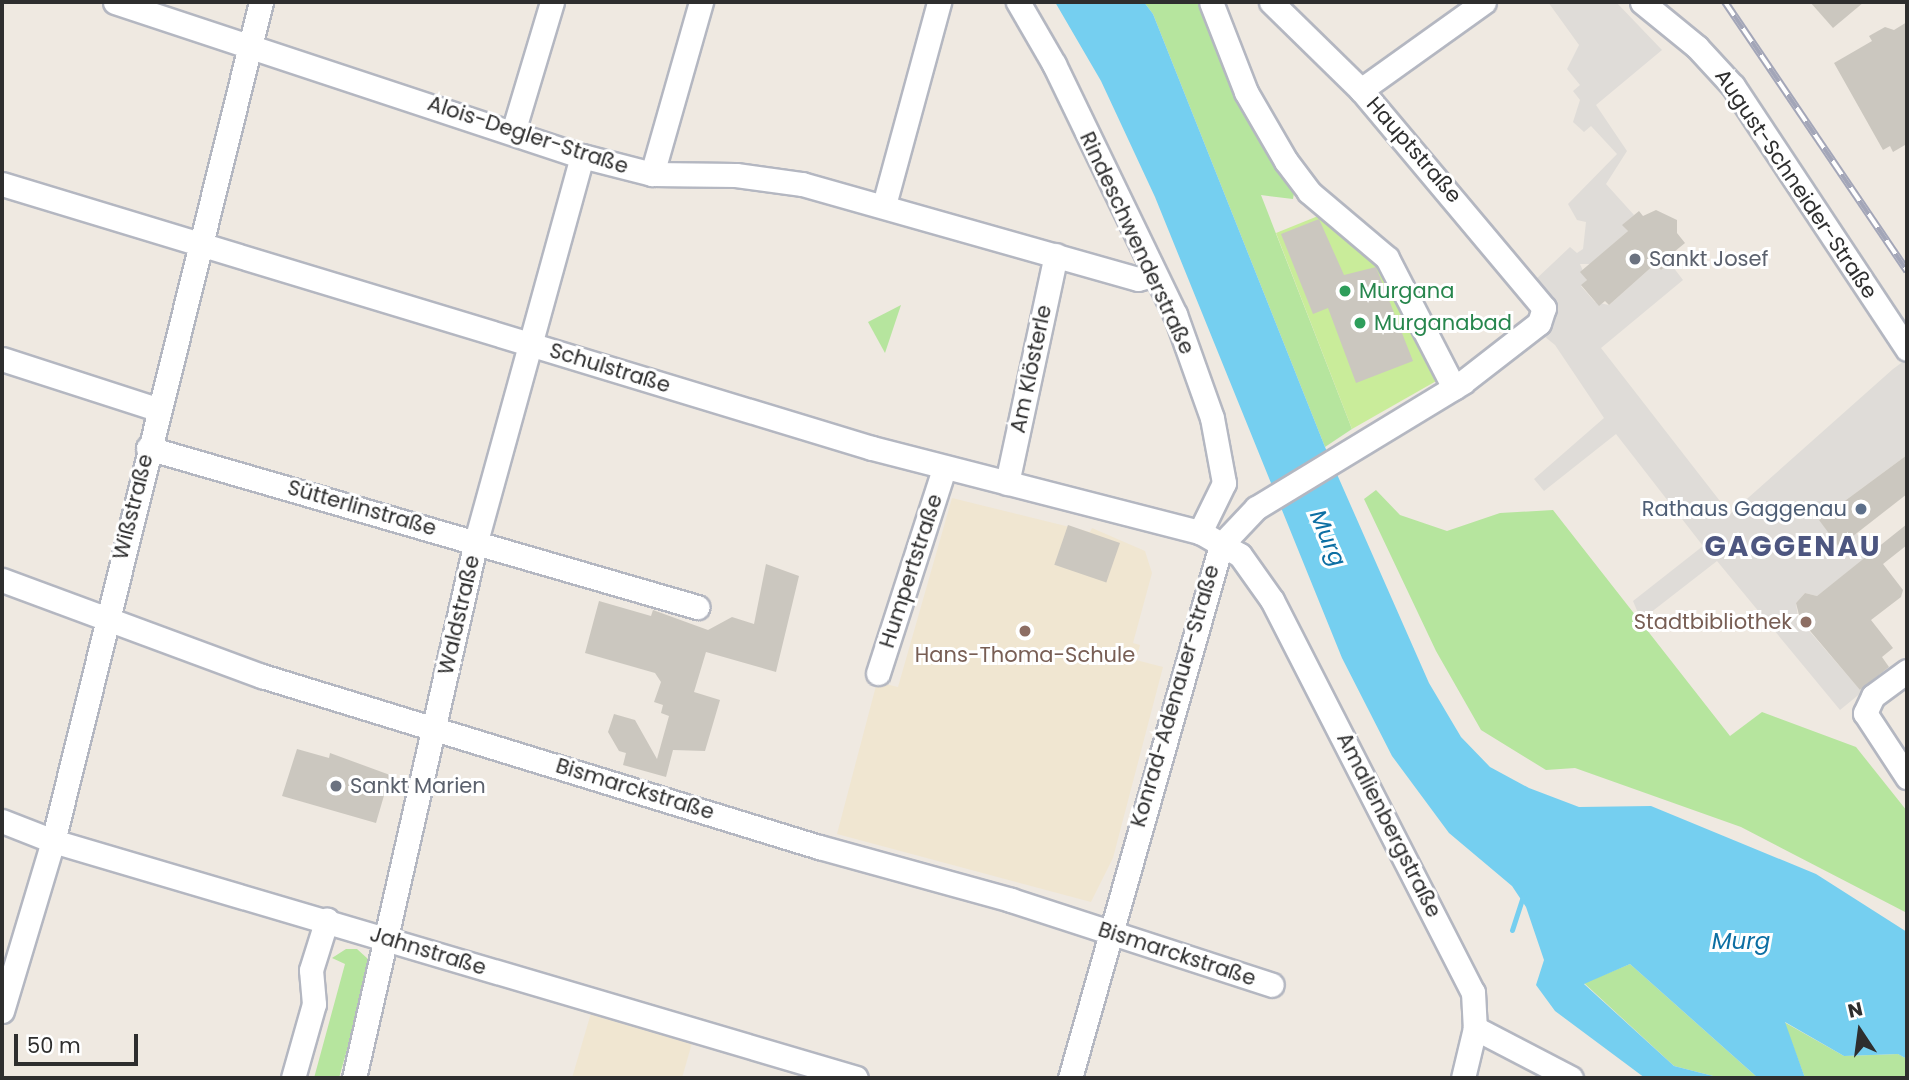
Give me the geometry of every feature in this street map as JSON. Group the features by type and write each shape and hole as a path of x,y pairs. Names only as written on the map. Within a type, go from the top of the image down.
{"street":[{"name":"Alois-Degler-Straße","path":"115,2 582,156 652,174 736,175 884,205 1138,279 1152,275"},
{"name":"Wißstraße","path":"2,1011 53,841 104,618 252,46 261,2"},
{"path":"513,132 552,2"},
{"path":"652,174 701,2"},
{"path":"884,205 939,2"},
{"name":"Rindeschwenderstraße","path":"1018,2 1054,64 1152,275 1175,314 1225,470 1200,532"},
{"path":"1211,2 1246,92 1286,161 1309,192 1387,258 1454,388"},
{"name":"Hauptstraße","path":"1271,2 1361,90 1476,221 1544,308"},
{"path":"1361,90 1484,2"},
{"name":"August-Schneider-Straße","path":"1642,2 1697,47 1733,86 1907,349"},
{"name":"Waldstraße","path":"354,1078 476,541 528,344 582,156"},
{"name":"Schulstraße","path":"2,184 944,469 1200,532 1221,545"},
{"name":"Am Klösterle","path":"1007,483 1056,255"},
{"name":"Konrad-Adenauer-Straße","path":"1070,1078 1221,545 1255,508 1454,388 1539,323 1544,308"},
{"path":"2,359 158,409"},
{"name":"Sütterlinstraße","path":"148,447 697,607"},
{"name":"Humpertstraße","path":"878,673 944,469"},
{"name":"Amalienbergstraße","path":"1221,545 1240,555 1272,600 1473,992 1475,1028 1463,1078"},
{"name":"Bismarckstraße","path":"2,580 104,618 433,730 1111,931 1272,985"},
{"path":"1907,671 1874,695 1865,713 1907,777"},
{"name":"Jahnstraße","path":"2,821 53,841 327,919 384,939 856,1078"},
{"path":"293,1078 314,1004 311,970 327,919"},
{"path":"1475,1028 1571,1078"}],"shaded area":[{"path":"1548,2 1616,2 1662,50 1596,105 1627,151 1606,184 1634,215 1623,225 1628,231 1590,264 1580,264 1587,280 1581,286 1595,302 1609,305 1655,264 1661,270 1670,263 1683,280 1601,348 1730,514 1893,369 1904,361 1907,366 1907,455 1819,520 1856,533 1871,554 1817,596 1805,593 1796,603 1798,618 1862,692 1840,710 1717,561 1641,620 1633,601 1703,546 1616,434 1544,491 1534,479 1604,418 1555,345 1539,332 1534,281 1570,247 1577,253 1583,249 1586,222 1577,220 1568,204 1617,154 1591,126 1584,132 1573,122 1580,100 1573,91 1580,85 1567,69 1579,45"},
{"path":"952,498 1090,532 1092,528 1145,551 1152,573 1133,643 1140,645 1136,660 1163,667 1113,858 1091,902 837,834 877,682 898,687"},
{"path":"591,1013 692,1043 682,1078 572,1078"}],"green space":[{"path":"1144,2 1198,2 1242,112 1281,175 1295,187 1293,199 1261,195 1352,429 1325,447 1153,14"},
{"name":"Murganabad","path":"1323,214 1380,265 1438,380 1352,429 1276,233"},
{"path":"901,305 885,353 868,322"},
{"path":"1376,490 1400,515 1447,531 1500,513 1553,510 1730,736 1762,712 1856,747 1907,811 1907,913 1741,827 1575,768 1546,770 1481,730 1436,651 1364,499"},
{"path":"346,949 357,949 368,959 366,983 339,1078 314,1078 345,964 332,958"},
{"path":"1630,964 1758,1078 1721,1078 1674,1066 1584,983"},
{"path":"1784,1022 1844,1056 1898,1054 1907,1059 1907,1078 1805,1078"}],"water":[{"name":"Murg","path":"1055,2 1144,2 1153,14 1325,447 1429,683 1461,737 1490,767 1529,788 1579,807 1651,806 1816,874 1907,932 1907,1059 1898,1054 1844,1056 1785,1022 1805,1078 1758,1078 1630,964 1584,984 1674,1066 1721,1078 1645,1078 1555,1011 1536,985 1544,960 1526,907 1512,886 1449,833 1392,756 1342,658 1155,197 1101,81"}],"building":[{"path":"1810,2 1864,2 1833,28"},
{"path":"1907,22 1907,137 1905,145 1893,152 1890,146 1883,150 1834,63 1872,41 1869,36 1885,27 1894,30"},
{"name":"Sankt Josef","path":"1656,210 1677,220 1677,233 1685,243 1674,252 1678,256 1661,270 1655,264 1609,305 1605,301 1599,306 1581,285 1587,280 1580,272 1628,231 1622,225 1639,211 1643,216"},
{"name":"Murgana","path":"1319,219 1344,275 1376,267 1413,361 1356,383 1328,308 1313,314 1281,234"},
{"name":"Rathaus Gaggenau","path":"1907,455 1907,494 1839,547 1819,520"},
{"path":"1907,524 1907,545 1883,564 1903,590 1901,597 1871,620 1893,648 1882,657 1889,667 1860,690 1800,619 1796,603 1805,593 1817,596"},
{"path":"1068,525 1120,543 1106,583 1054,565"},
{"path":"766,564 799,576 776,672 706,652 694,692 720,700 705,751 673,750 666,777 623,765 626,753 619,751 608,732 614,714 635,720 657,759 669,716 661,713 663,705 654,702 661,682 655,673 585,653 599,601 651,616 653,610 708,630 732,617 754,624"},
{"name":"Sankt Marien","path":"297,749 329,758 330,753 390,775 376,823 282,796"}],"waterway":[{"path":"1512,930 1523,896"}],"railway":[{"path":"1725,2 1907,271"}],"place":[{"name":"Sankt Josef","path":"1635,259"},
{"name":"Murgana","path":"1345,291"},
{"name":"Murganabad","path":"1360,323"},
{"name":"Rathaus Gaggenau","path":"1861,509"},
{"name":"Stadtbibliothek","path":"1806,622"},
{"name":"Hans-Thoma-Schule","path":"1025,631"},
{"name":"Sankt Marien","path":"336,786"}],"district":[{"name":"GAGGENAU","path":"1793,547"}]}
